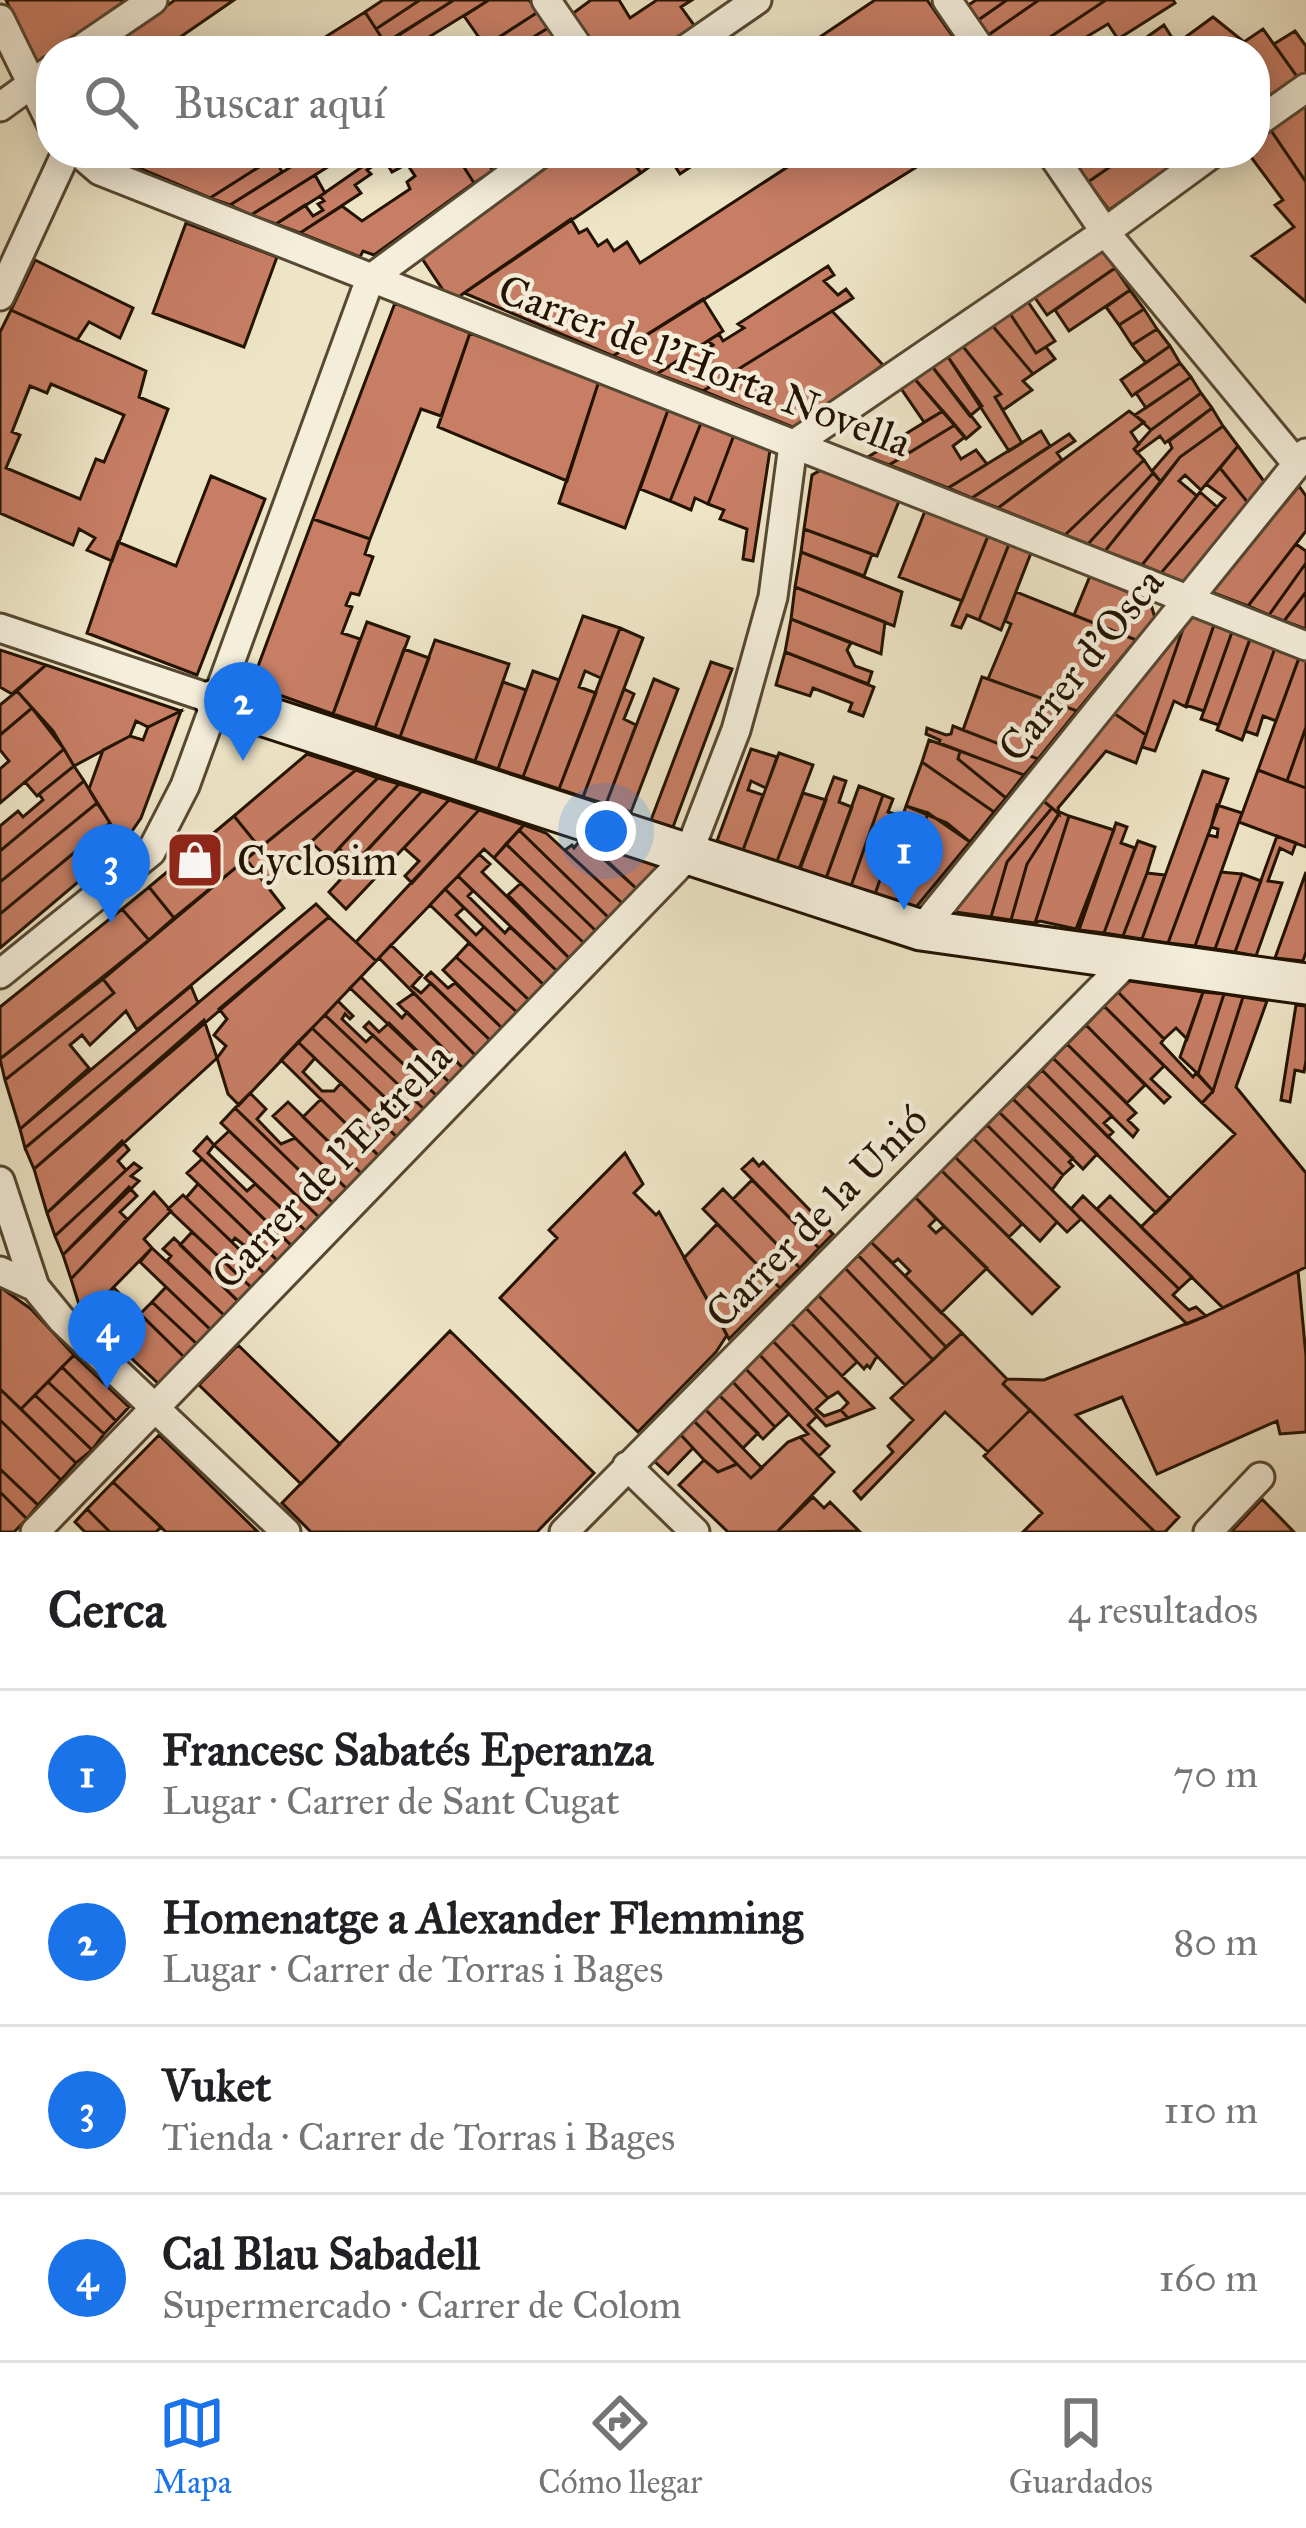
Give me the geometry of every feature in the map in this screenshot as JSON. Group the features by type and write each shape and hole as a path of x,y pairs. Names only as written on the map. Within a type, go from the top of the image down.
{"street":[{"path":"100,36 153,0"},
{"path":"546,0 571,36"},
{"path":"705,36 757,0"},
{"path":"947,0 972,36"},
{"path":"0,19 36,69"},
{"path":"0,107 36,80"},
{"path":"1270,113 1306,88"},
{"path":"0,296 59,168"},
{"name":"Carrer de l'Horta Novella","path":"97,168 1306,646"},
{"path":"0,974 151,852 184,786 370,279 521,168"},
{"path":"1062,168 1105,232 1301,458"},
{"path":"688,857 736,730 772,597 793,445 1192,168"},
{"name":"Carrer d'Osca","path":"921,930 1301,458"},
{"path":"0,628 921,930 1306,984"},
{"name":"Carrer de l'Estrella","path":"35,1532 688,857"},
{"name":"Carrer de la Unió","path":"564,1532 1129,959"},
{"path":"0,1181 35,1287 62,1320 286,1532"},
{"path":"0,1271 35,1287"},
{"path":"627,1466 695,1532"},
{"path":"1208,1532 1260,1478"}],"building":[{"path":"6,0 126,0 75,36 36,36 36,64"},
{"path":"175,0 234,0 182,36 123,36"},
{"path":"383,0 420,0 376,29 365,12"},
{"path":"420,0 454,0 396,36 380,36 376,29"},
{"path":"454,0 489,0 431,36 399,35"},
{"path":"489,0 529,0 538,12 501,36 478,36 464,16"},
{"path":"591,0 619,0 630,18 657,0 692,0 681,7 696,28 685,36 587,36 572,14"},
{"path":"875,0 927,0 952,36 821,36"},
{"path":"976,0 1007,0 977,21 967,6"},
{"path":"1007,0 1039,0 987,36 977,21"},
{"path":"1039,0 1106,0 1052,36 987,36"},
{"path":"1106,0 1175,3 1123,36 1116,36 1108,24 1088,36 1052,36"},
{"path":"365,12 380,36 327,36"},
{"path":"538,12 548,28 535,36 501,36"},
{"path":"1213,17 1237,36 1187,36"},
{"path":"1164,25 1171,36 1148,36"},
{"path":"1295,31 1306,46 1306,72 1298,78 1274,44"},
{"path":"1270,39 1298,78 1270,98"},
{"path":"1306,105 1306,182 1270,129"},
{"path":"1270,129 1306,182 1306,302 1252,256 1294,227 1275,205 1283,200 1259,168 1270,168"},
{"path":"139,168 257,168 210,198"},
{"path":"257,168 280,168 282,172 230,205 210,198"},
{"path":"289,168 326,168 251,215 230,205"},
{"path":"360,168 370,168 371,174 355,185 361,193 300,233 276,224 305,205 313,216 323,210 318,204 324,201 320,196"},
{"path":"410,168 464,168 474,183 374,255 363,251 360,257 300,233 342,206 362,221 410,189 407,182 415,176"},
{"path":"464,168 491,168 493,171 474,183"},
{"path":"542,168 637,168 641,173 457,298 443,290 419,254"},
{"path":"786,168 915,168 613,356 464,293 571,219 579,233 587,229 598,246 607,240 614,251 627,242 640,263"},
{"path":"1079,168 1108,168 1088,182"},
{"path":"1108,168 1168,168 1109,210 1088,182"},
{"path":"315,175 325,193 276,224 251,215"},
{"path":"186,223 277,257 244,347 153,313"},
{"path":"1101,248 1115,268 1047,315 1033,295"},
{"path":"35,260 133,308 120,338 89,322 77,340 11,310"},
{"path":"828,266 834,275 824,281 838,295 846,289 853,298 703,391 657,374 699,347 702,352 713,345 708,341 719,334 723,341 744,328 738,324"},
{"path":"1115,268 1130,290 1069,331 1055,310"},
{"path":"1130,290 1144,309 1119,325 1106,307"},
{"path":"703,299 723,331 657,374 613,356"},
{"path":"1026,299 1055,341 1036,353 1009,312"},
{"path":"395,303 470,333 441,416 421,409 370,539 313,519"},
{"path":"1144,309 1157,329 1132,345 1119,325"},
{"path":"11,310 146,371 139,397 168,409 112,561 87,550 95,538 79,529 73,545 0,513 0,332","holes":["51,384 124,415 104,462 96,459 80,499 6,468 20,435 12,432 30,386 47,393"]},
{"path":"832,311 883,365 795,428 703,391"},
{"path":"1009,312 1036,353 1046,347 1055,359 1033,374 991,324"},
{"path":"991,324 1033,374 1023,381 1032,390 1003,410 995,397 1001,394 961,344"},
{"path":"1157,329 1170,346 1146,363 1132,345"},
{"path":"470,333 599,381 567,481 438,427"},
{"path":"961,344 1001,394 995,397 1022,443 1009,451 946,354"},
{"path":"1170,346 1180,363 1132,396 1121,380"},
{"path":"946,354 982,406 970,416 931,365"},
{"path":"1180,363 1191,377 1146,408 1136,393"},
{"path":"931,365 980,427 966,439 913,377"},
{"path":"913,377 943,411 924,422 900,387"},
{"path":"1191,377 1201,393 1151,430 1135,415"},
{"path":"599,381 668,410 625,528 559,503"},
{"path":"1201,393 1212,408 1165,443 1160,436 1137,453 1134,449 1151,430"},
{"path":"1212,408 1223,426 1180,457 1161,482 1152,471 1172,448 1169,441"},
{"path":"668,410 701,423 670,501 640,489"},
{"path":"943,411 955,425 889,465 868,457"},
{"path":"1129,411 1144,422 1131,432 1139,444 1134,449 1144,460 1065,535 998,508"},
{"path":"701,423 734,435 708,504 695,498 691,510 670,501"},
{"path":"955,425 965,437 953,446 961,459 976,450 987,464 948,488 889,465"},
{"path":"1223,426 1238,446 1201,490 1185,475 1179,481 1197,496 1142,565 1105,551 1180,457"},
{"path":"1041,431 1050,446 972,498 948,488"},
{"path":"1069,434 1075,441 1057,453 1062,460 998,508 972,498"},
{"path":"734,435 770,450 753,561 743,559 747,529 720,519 724,510 708,504"},
{"path":"1238,446 1266,484 1249,504 1220,468"},
{"path":"1144,460 1153,473 1088,544 1065,535"},
{"path":"1220,468 1249,504 1184,582 1161,573 1225,498 1206,484"},
{"path":"821,470 899,501 877,556 804,529 812,475"},
{"path":"1153,473 1161,482 1105,551 1088,544"},
{"path":"211,476 265,499 197,675 87,633 118,542 176,566"},
{"path":"1299,486 1306,496 1306,531 1248,606 1211,592"},
{"path":"1200,492 1217,507 1161,573 1142,565"},
{"path":"925,511 988,536 962,601 899,577"},
{"path":"313,519 370,539 365,554 373,557 359,595 351,593 346,605 352,607 342,633 360,639 333,714 251,685"},
{"path":"804,529 872,554 864,576 801,552"},
{"path":"988,536 1009,544 979,620 967,615 961,628 952,625"},
{"path":"1009,544 1031,553 1001,630 979,620"},
{"path":"1296,544 1306,551 1306,563 1269,615 1248,606"},
{"path":"801,552 902,592 894,626 795,587"},
{"path":"1306,563 1306,592 1284,621 1269,615"},
{"path":"1090,576 1150,601 1155,618 1136,640 1074,615"},
{"path":"795,587 885,622 881,654 791,619"},
{"path":"1016,592 1136,640 1077,711 988,679 1011,624 1005,621"},
{"path":"1306,592 1306,629 1284,621"},
{"path":"583,616 620,628 601,678 585,671 579,687 596,693 559,789 523,777"},
{"path":"1192,616 1214,625 1186,707 1174,701 1155,751 1142,747 1184,626"},
{"path":"791,619 851,643 847,650 855,666 872,672 868,684 785,652"},
{"path":"367,622 409,637 375,728 333,714"},
{"path":"1214,625 1232,632 1204,711 1186,705"},
{"path":"1184,626 1146,735 1112,712"},
{"path":"620,628 643,638 583,797 559,789"},
{"path":"1232,632 1250,639 1219,725 1201,719"},
{"path":"1250,639 1275,648 1242,740 1217,730"},
{"path":"435,640 509,664 475,761 400,737"},
{"path":"1275,648 1299,658 1276,721 1263,716 1257,735 1245,731"},
{"path":"404,649 429,658 400,737 375,728"},
{"path":"0,650 46,665 12,694 0,687"},
{"path":"785,652 874,687 863,716 849,711 852,703 813,688 810,696 776,685"},
{"path":"1299,658 1306,661 1306,727 1287,781 1258,770"},
{"path":"711,662 732,669 673,827 651,820"},
{"path":"46,665 181,711 148,727 136,721 130,736 74,766 53,731 17,691"},
{"path":"533,671 559,680 523,777 498,769"},
{"path":"982,677 1077,711 1038,759 963,730"},
{"path":"654,679 678,689 631,812 606,804"},
{"path":"503,682 526,690 498,769 475,761"},
{"path":"624,689 634,694 624,719 636,725 606,804 583,797"},
{"path":"17,691 32,708 0,735 0,705"},
{"path":"32,708 64,749 0,803 0,769 9,761 0,750 0,735"},
{"path":"181,711 141,818 123,844 89,789 103,750 130,736 143,740 148,727"},
{"path":"1112,712 1146,735 1136,763 1106,751 1058,808 1059,814 1041,799"},
{"path":"953,726 1038,759 1024,775 926,734 927,728 951,734"},
{"path":"1306,727 1306,788 1287,781"},
{"path":"929,740 960,751 958,759 1006,798 994,812 922,762"},
{"path":"64,749 74,766 37,796 25,782"},
{"path":"751,749 777,757 766,788 751,781 748,790 763,795 743,850 717,841"},
{"path":"960,751 1024,775 1006,798 958,759"},
{"path":"779,753 813,765 777,861 743,850"},
{"path":"307,754 356,770 260,848 234,816"},
{"path":"922,762 994,812 970,842 947,823 906,806"},
{"path":"74,766 84,781 0,851 0,826 18,811 23,817 43,800 39,794"},
{"path":"356,770 378,778 266,885 246,859"},
{"path":"1258,770 1306,788 1306,847 1239,822"},
{"path":"1203,771 1228,779 1211,827 1168,943 1142,939"},
{"path":"834,777 846,781 839,802 852,807 824,884 796,877"},
{"path":"378,778 399,784 329,859 311,842"},
{"path":"84,781 97,803 0,882 0,851"},
{"path":"399,784 422,791 354,864 339,848"},
{"path":"859,786 883,795 851,886 826,878"},
{"path":"422,791 449,800 346,909 329,892"},
{"path":"803,793 826,800 800,869 777,861"},
{"path":"883,795 893,799 888,812 902,816 875,894 851,886"},
{"path":"1041,799 1052,808 1007,862 991,917 955,912 952,905"},
{"path":"449,800 479,810 412,883 405,876 419,861 404,848"},
{"path":"97,803 110,823 0,914 0,882"},
{"path":"1217,805 1242,813 1195,946 1168,943 1208,835 1217,837 1218,829 1211,827"},
{"path":"906,806 928,813 897,903 875,894"},
{"path":"1052,808 1059,814 1027,864 1011,920 991,917 1007,862"},
{"path":"479,810 524,825 494,858 484,849 376,961 356,942"},
{"path":"1060,812 1069,816 1035,923 1011,920 1027,864"},
{"path":"928,813 970,842 916,907 897,903"},
{"path":"234,816 260,848 174,918 149,887"},
{"path":"1069,816 1114,830 1076,929 1035,923"},
{"path":"110,823 123,844 0,948 0,914"},
{"path":"1116,823 1127,827 1121,843 1135,848 1104,933 1079,930"},
{"path":"524,825 546,833 623,904 610,919 519,830"},
{"path":"519,830 610,919 597,932 506,844"},
{"path":"1277,836 1296,843 1292,854 1280,848 1268,881 1282,883 1256,956 1235,952"},
{"path":"581,839 638,890 623,904 565,850"},
{"path":"586,841 657,866 657,870 638,890"},
{"path":"1138,841 1155,847 1147,873 1123,936 1104,933"},
{"path":"506,844 597,932 585,944 494,858"},
{"path":"479,854 490,864 482,872 571,960 558,972 458,876"},
{"path":"246,859 284,908 137,1030 126,1011 90,1045 82,1035 70,1045 89,1068 20,1129 5,1080 114,993 103,979"},
{"path":"1221,872 1242,874 1215,949 1195,946"},
{"path":"1306,872 1303,961 1275,958"},
{"path":"1147,873 1165,875 1142,939 1123,936"},
{"path":"1242,874 1261,881 1235,952 1215,949"},
{"path":"458,876 473,891 468,896 505,933 510,927 558,972 545,986 445,889"},
{"path":"521,883 585,944 571,960 508,895"},
{"path":"149,887 174,918 149,940 122,909"},
{"path":"445,889 464,908 456,915 476,935 484,927 545,986 531,1002 430,905"},
{"path":"316,904 329,917 34,1169 25,1148"},
{"path":"122,909 149,940 0,1059 0,1007"},
{"path":"329,917 376,961 239,1105 228,1094 217,1058 226,1046 214,1035 227,1019 219,1009"},
{"path":"469,943 531,1002 519,1014 456,957"},
{"path":"391,945 422,975 412,986 421,993 431,983 492,1042 477,1057 379,958"},
{"path":"456,957 519,1014 504,1030 443,970"},
{"path":"431,972 448,988 455,983 504,1030 492,1042 425,978"},
{"path":"361,977 402,1018 407,1012 465,1070 451,1084 350,988"},
{"path":"103,979 114,993 5,1080 0,1059"},
{"path":"1130,981 1203,992 1187,1039 1176,1028 1164,1039 1118,992"},
{"path":"191,986 198,1003 25,1148 20,1129"},
{"path":"1118,992 1193,1077 1196,1073 1213,1091 1202,1103 1104,1006"},
{"path":"1203,992 1224,994 1198,1074 1180,1057"},
{"path":"414,993 477,1057 465,1070 398,1004"},
{"path":"1224,994 1243,997 1213,1091 1198,1074"},
{"path":"1243,997 1267,1001 1236,1087 1306,1173 1306,1267 1223,1308 1141,1227 1235,1134 1202,1103 1213,1091"},
{"path":"338,1001 353,1016 350,1019 345,1014 342,1019 366,1042 373,1035 438,1097 425,1110 325,1015"},
{"path":"1296,1005 1306,1006 1306,1060 1304,1072 1295,1070 1290,1102 1281,1100"},
{"path":"1104,1006 1164,1066 1151,1079 1170,1097 1164,1103 1086,1025"},
{"path":"325,1015 425,1110 413,1124 312,1028"},
{"path":"204,1020 217,1058 47,1213 34,1169"},
{"path":"369,1022 379,1032 389,1023 451,1084 438,1097 364,1027"},
{"path":"1086,1025 1145,1085 1127,1103 1067,1044"},
{"path":"312,1028 413,1124 399,1139 298,1042"},
{"path":"298,1042 315,1058 303,1072 322,1091 334,1091 341,1083 399,1139 381,1158 281,1060"},
{"path":"1067,1044 1136,1113 1128,1120 1138,1130 1133,1137 1053,1058"},
{"path":"1053,1058 1112,1116 1104,1123 1113,1132 1108,1137 1042,1070"},
{"path":"1042,1070 1170,1199 1156,1213 1027,1085"},
{"path":"1027,1085 1097,1154 1083,1169 1013,1099"},
{"path":"250,1093 266,1109 257,1119 281,1144 295,1138 349,1191 335,1205 235,1108"},
{"path":"321,1099 381,1158 363,1175 303,1117"},
{"path":"1013,1099 1073,1158 1069,1162 1073,1166 1063,1175 999,1112"},
{"path":"288,1102 363,1175 349,1191 273,1116"},
{"path":"235,1108 335,1205 321,1219 221,1123"},
{"path":"999,1112 1063,1175 1052,1190 987,1125"},
{"path":"987,1125 1081,1219 1067,1232 973,1138"},
{"path":"229,1131 321,1219 308,1233 214,1145"},
{"path":"207,1137 214,1145 208,1153 247,1191 255,1184 308,1233 294,1248 194,1151"},
{"path":"973,1138 1057,1222 1040,1241 955,1157"},
{"path":"122,1141 129,1150 118,1161 126,1170 55,1236 47,1213"},
{"path":"625,1153 643,1184 634,1193 656,1215 659,1212 727,1335 638,1432 500,1298 557,1238 549,1230"},
{"path":"955,1157 1022,1224 1009,1237 941,1170"},
{"path":"202,1159 294,1248 280,1263 187,1173"},
{"path":"753,1159 759,1166 763,1162 833,1234 819,1248 742,1169"},
{"path":"134,1163 141,1168 131,1176 139,1181 63,1255 55,1236"},
{"path":"941,1170 1059,1287 1032,1314 915,1197"},
{"path":"752,1180 819,1248 800,1268 733,1199"},
{"path":"198,1184 280,1263 267,1276 239,1250 244,1245 235,1238 232,1242 186,1198"},
{"path":"129,1187 137,1196 120,1212 127,1219 71,1279 63,1255"},
{"path":"723,1189 800,1268 780,1288 703,1209"},
{"path":"154,1192 171,1211 144,1239 152,1248 101,1300 113,1311 98,1327 80,1308 71,1279"},
{"path":"183,1195 267,1276 253,1289 168,1209"},
{"path":"1083,1196 1179,1289 1173,1295 1189,1310 1196,1307 1206,1316 1187,1324 1071,1209"},
{"path":"1110,1196 1192,1277 1179,1289 1097,1209"},
{"path":"915,1197 936,1219 929,1226 936,1233 944,1226 987,1268 941,1313 905,1276 910,1271 898,1259 893,1263 871,1242"},
{"path":"717,1224 780,1288 729,1339 684,1258"},
{"path":"192,1232 253,1289 240,1303 180,1245"},
{"path":"174,1238 240,1303 226,1317 167,1261 171,1256 163,1249"},
{"path":"871,1242 962,1333 946,1347 858,1255"},
{"path":"152,1248 226,1317 213,1332 140,1262"},
{"path":"858,1255 946,1347 933,1360 845,1268"},
{"path":"845,1268 933,1360 905,1385 818,1295"},
{"path":"1298,1271 1306,1356 1306,1432 1280,1434 1277,1421 1157,1474 1122,1397 1076,1415 1179,1517 1165,1532 1155,1532 1003,1384 1007,1379 1044,1380 1206,1316"},
{"path":"0,1287 31,1309 74,1355 21,1409 0,1389"},
{"path":"166,1287 213,1332 199,1346 152,1302"},
{"path":"114,1288 186,1359 161,1386 98,1327 113,1311 101,1300"},
{"path":"818,1295 877,1356 870,1368 864,1369 806,1308"},
{"path":"152,1302 199,1346 186,1359 140,1314"},
{"path":"806,1308 857,1362 842,1376 791,1323"},
{"path":"791,1323 874,1408 848,1418 841,1410 848,1403 838,1392 828,1398 773,1341"},
{"path":"450,1331 594,1473 537,1532 311,1532 282,1503"},
{"path":"962,1333 1030,1410 988,1452 945,1412 861,1499 854,1491 893,1452 888,1446 913,1420 891,1398"},
{"path":"773,1341 828,1398 816,1409 824,1416 841,1410 848,1418 826,1426 759,1354"},
{"path":"238,1345 340,1444 301,1484 199,1385"},
{"path":"759,1354 817,1416 808,1425 829,1446 819,1456 800,1437 808,1434 745,1368"},
{"path":"74,1355 129,1407 116,1421 62,1367"},
{"path":"62,1367 116,1421 104,1434 48,1382"},
{"path":"745,1368 789,1414 775,1427 732,1381"},
{"path":"732,1381 775,1427 763,1439 719,1395"},
{"path":"48,1382 104,1434 92,1450 35,1395"},
{"path":"0,1389 76,1463 61,1480 0,1420"},
{"path":"35,1395 92,1450 76,1463 21,1409"},
{"path":"719,1395 758,1433 743,1448 705,1409"},
{"path":"705,1409 762,1468 751,1478 693,1420"},
{"path":"1030,1410 1155,1532 1023,1532 1042,1513 984,1456"},
{"path":"0,1420 61,1480 38,1505 0,1469"},
{"path":"693,1420 737,1464 718,1472 704,1460 680,1434"},
{"path":"680,1434 693,1448 668,1474 653,1460"},
{"path":"159,1435 258,1532 166,1532 113,1482"},
{"path":"800,1437 834,1472 777,1532 728,1532 679,1485 704,1460 718,1472 737,1464 751,1478 788,1442"},
{"path":"0,1469 38,1505 27,1519 0,1492"},
{"path":"113,1482 161,1527 156,1532 110,1532 87,1509"},
{"path":"0,1492 27,1519 14,1532 0,1532"},
{"path":"813,1497 824,1508 830,1502 859,1531 777,1532"},
{"path":"1262,1499 1294,1532 1231,1532"},
{"path":"87,1509 110,1532 85,1532 75,1522"}],"place":[{"name":"Homenatge a Alexander Flemming","path":"243,761"},
{"name":"Cyclosim","path":"195,860"},
{"name":"Francesc Sabatés Eperanza","path":"904,910"},
{"name":"Vuket","path":"111,923"},
{"name":"Cal Blau Sabadell","path":"107,1389"}]}
